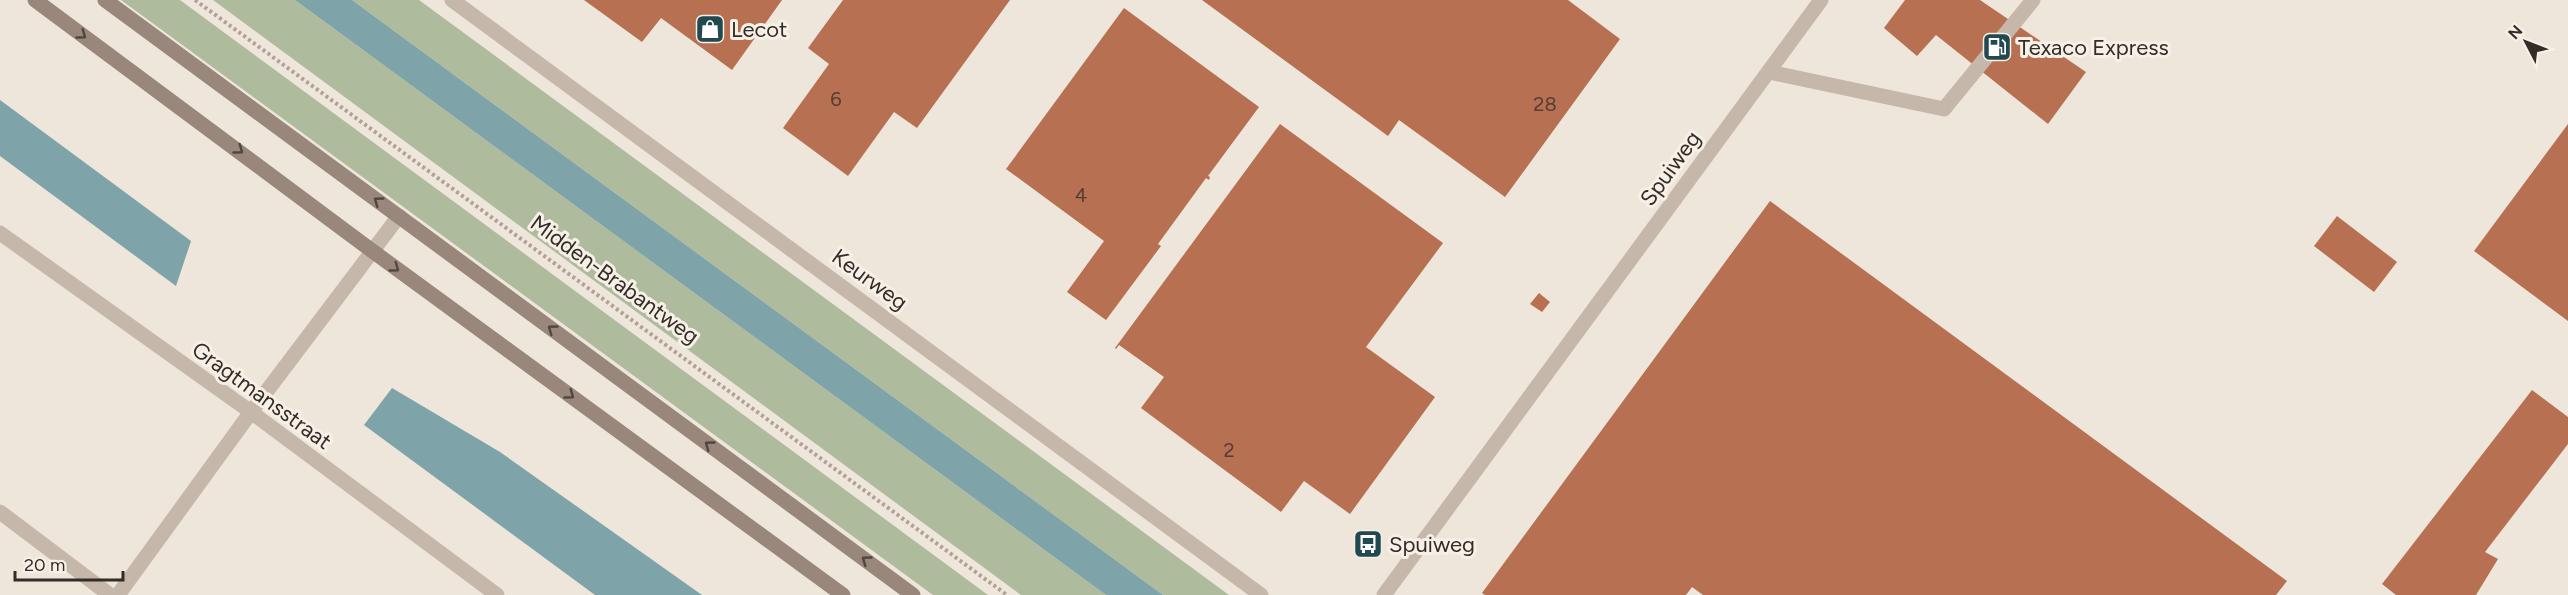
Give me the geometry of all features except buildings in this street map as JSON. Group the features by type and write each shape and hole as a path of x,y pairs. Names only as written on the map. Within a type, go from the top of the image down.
{"street":[{"path":"35,0 371,250 843,595"},
{"path":"105,0 913,595"},
{"name":"Keurweg","path":"452,0 1262,595"},
{"name":"Spuiweg","path":"1384,595 1821,0"},
{"path":"1769,72 1944,109 2033,0"},
{"path":"118,595 371,250 399,216"},
{"name":"Gragtmansstraat","path":"0,233 251,412 496,595"},
{"path":"0,512 110,595"}],"path":[{"name":"Midden-Brabantweg","path":"195,0 1007,595"}],"green space":[{"path":"121,0 180,0 988,595 933,595"},
{"path":"213,0 295,0 1106,595 1021,595"},
{"path":"352,0 419,0 1229,595 1163,595"}],"water":[{"path":"295,0 352,0 1163,595 1106,595"},
{"path":"0,100 191,241 176,286 0,156"},
{"path":"392,388 500,452 702,595 595,595 364,425"}],"place":[{"name":"Lecot","path":"710,29"},
{"name":"Texaco Express","path":"1997,47"},
{"name":"Spuiweg","path":"1368,544"}]}
